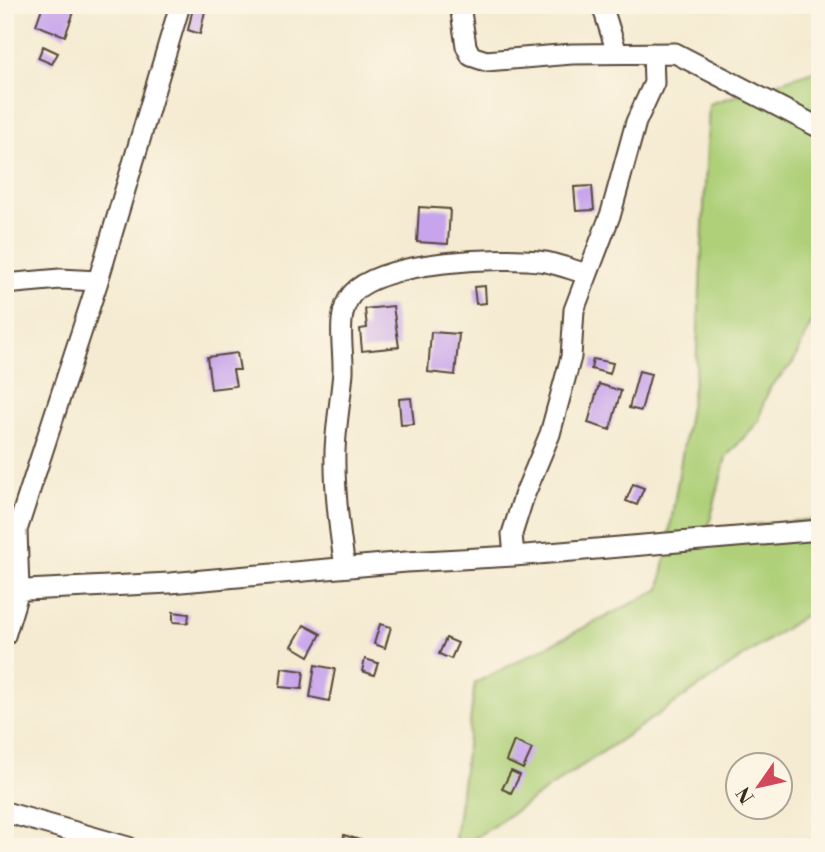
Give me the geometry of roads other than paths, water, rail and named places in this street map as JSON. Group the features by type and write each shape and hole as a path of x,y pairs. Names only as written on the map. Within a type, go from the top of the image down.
{"street":[{"path":"5,636 17,530 98,281 180,5"},
{"path":"460,5 466,46 471,56 486,61 548,55 675,53 820,128"},
{"path":"602,5 617,53"},
{"path":"514,556 512,534 524,496 550,434 571,357 574,310 611,213 636,122 654,83 653,53"},
{"path":"345,567 338,518 335,451 343,371 342,310 352,293 379,275 423,264 544,262 587,274"},
{"path":"5,284 60,279 98,281"},
{"path":"12,590 170,583 820,530"},
{"path":"5,812 128,847"}]}
